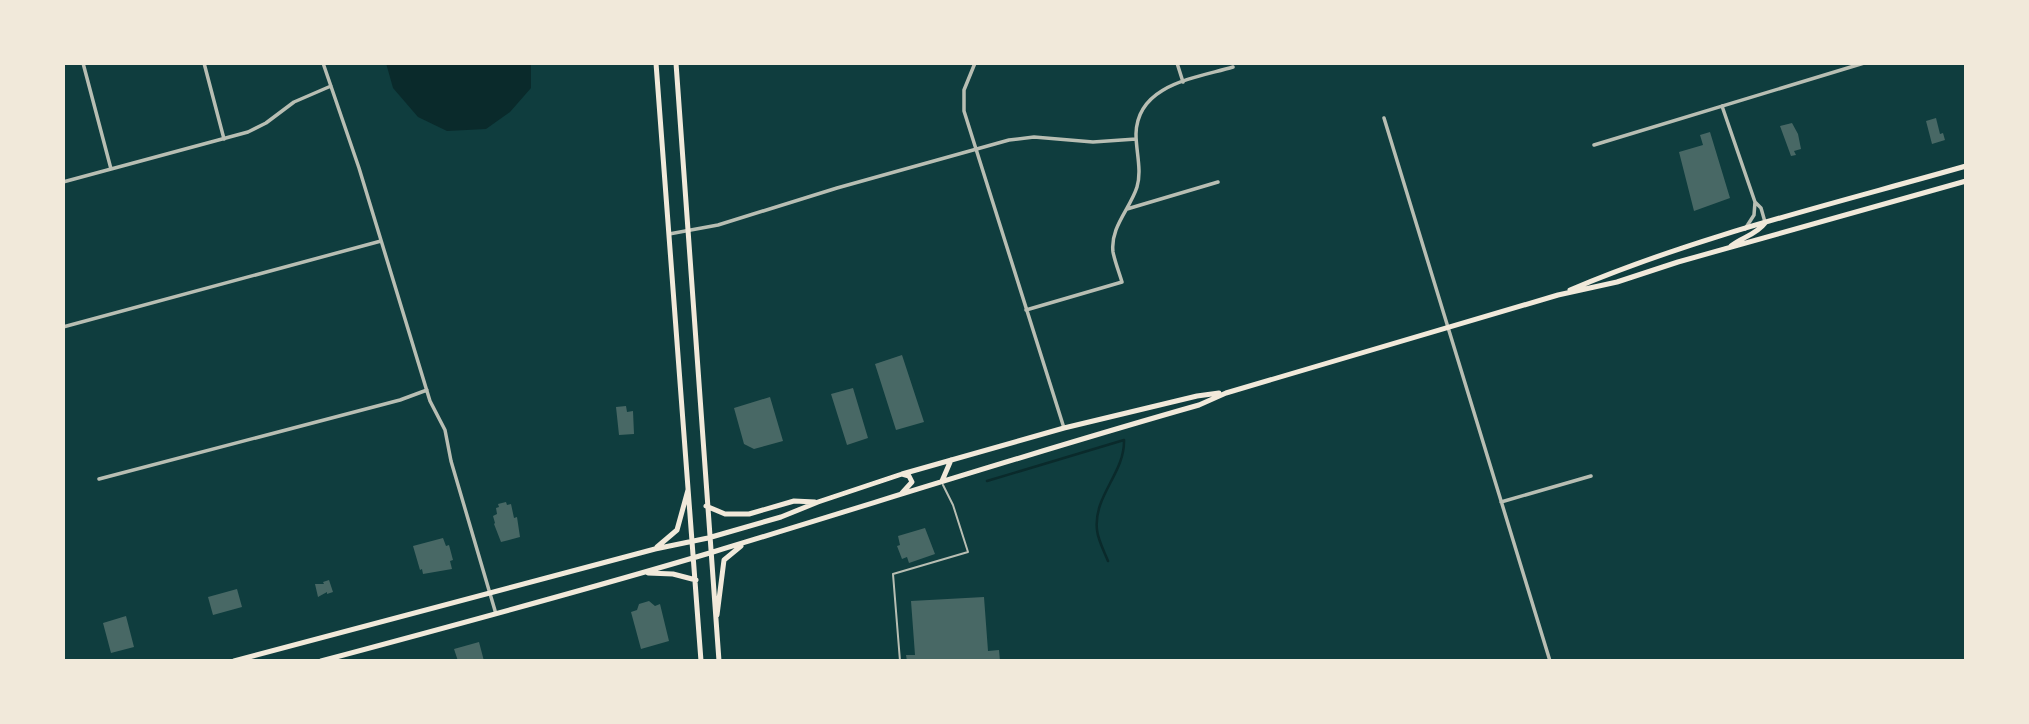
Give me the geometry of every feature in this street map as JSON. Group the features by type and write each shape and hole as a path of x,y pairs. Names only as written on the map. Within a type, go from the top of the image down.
{"main road":[{"path":"656,63 701,660"},
{"path":"676,63 709,553 719,661"},
{"path":"1558,295 1613,272 1745,229 1966,166"},
{"path":"321,661 638,574 1199,405 1226,393 1558,295 1617,282 1966,181"},
{"path":"1728,248 1740,238 1758,232 1765,223"},
{"path":"234,661 655,549 708,538 781,517 902,474 1064,428 1197,396 1226,393"},
{"path":"942,481 951,460"},
{"path":"900,495 912,482 909,476 902,474"},
{"path":"655,549 677,530 689,487"},
{"path":"706,506 725,514 749,514 794,501 818,502"},
{"path":"716,628 724,560 747,542"},
{"path":"638,574 673,574 696,580"}],"street":[{"path":"83,63 111,169"},
{"path":"204,63 224,139"},
{"path":"323,63 427,390 445,430 451,461 496,614"},
{"path":"975,63 966,79 963,100 975,149 1064,428"},
{"path":"1177,63 1183,82"},
{"path":"1594,145 1864,63"},
{"path":"1026,310 1122,282 1113,243 1116,228 1138,181 1136,139 1139,116 1148,101 1162,89 1233,68"},
{"path":"63,182 258,128 294,102 331,86"},
{"path":"1722,106 1755,202 1765,223"},
{"path":"1384,118 1550,661"},
{"path":"669,234 718,225 1009,140 1034,137 1093,142 1136,139"},
{"path":"1127,209 1218,182"},
{"path":"1745,229 1754,215 1755,202"},
{"path":"63,327 381,241"},
{"path":"99,479 400,400 427,390"},
{"path":"1501,502 1591,476"}],"lane":[{"path":"900,661 893,575 968,552 942,481"}],"water":[{"path":"386,63 531,63 531,88 510,112 486,129 447,131 418,117 393,88"}],"building":[{"path":"1936,118 1940,134 1943,133 1945,140 1932,144 1926,121"},
{"path":"1792,123 1801,149 1794,151 1796,155 1791,156 1780,126"},
{"path":"1710,132 1730,198 1694,211 1679,152 1703,145 1700,135"},
{"path":"902,355 924,422 896,430 875,364"},
{"path":"853,388 868,438 847,445 831,394"},
{"path":"770,397 783,441 754,449 744,444 734,408"},
{"path":"626,406 627,412 633,411 634,434 619,435 616,407"},
{"path":"506,502 507,505 511,504 514,518 517,517 520,537 501,542 493,516 497,514 498,504"},
{"path":"925,528 935,554 909,563 907,557 902,559 897,546 900,545 898,536"},
{"path":"443,538 446,546 449,545 453,560 450,561 452,569 423,574 413,546"},
{"path":"329,580 333,592 318,597 315,584 324,584 323,582"},
{"path":"237,589 242,607 213,615 208,597"},
{"path":"984,597 988,651 999,650 1000,661 907,661 906,655 915,655 911,601"},
{"path":"649,601 655,606 660,604 669,641 641,649 631,612 637,610 639,604"},
{"path":"126,616 134,647 111,653 103,623"},
{"path":"479,642 484,661 458,661 454,649"}],"waterway":[{"path":"987,481 1124,440 1120,463 1104,495 1097,518 1100,542 1108,561"}]}
